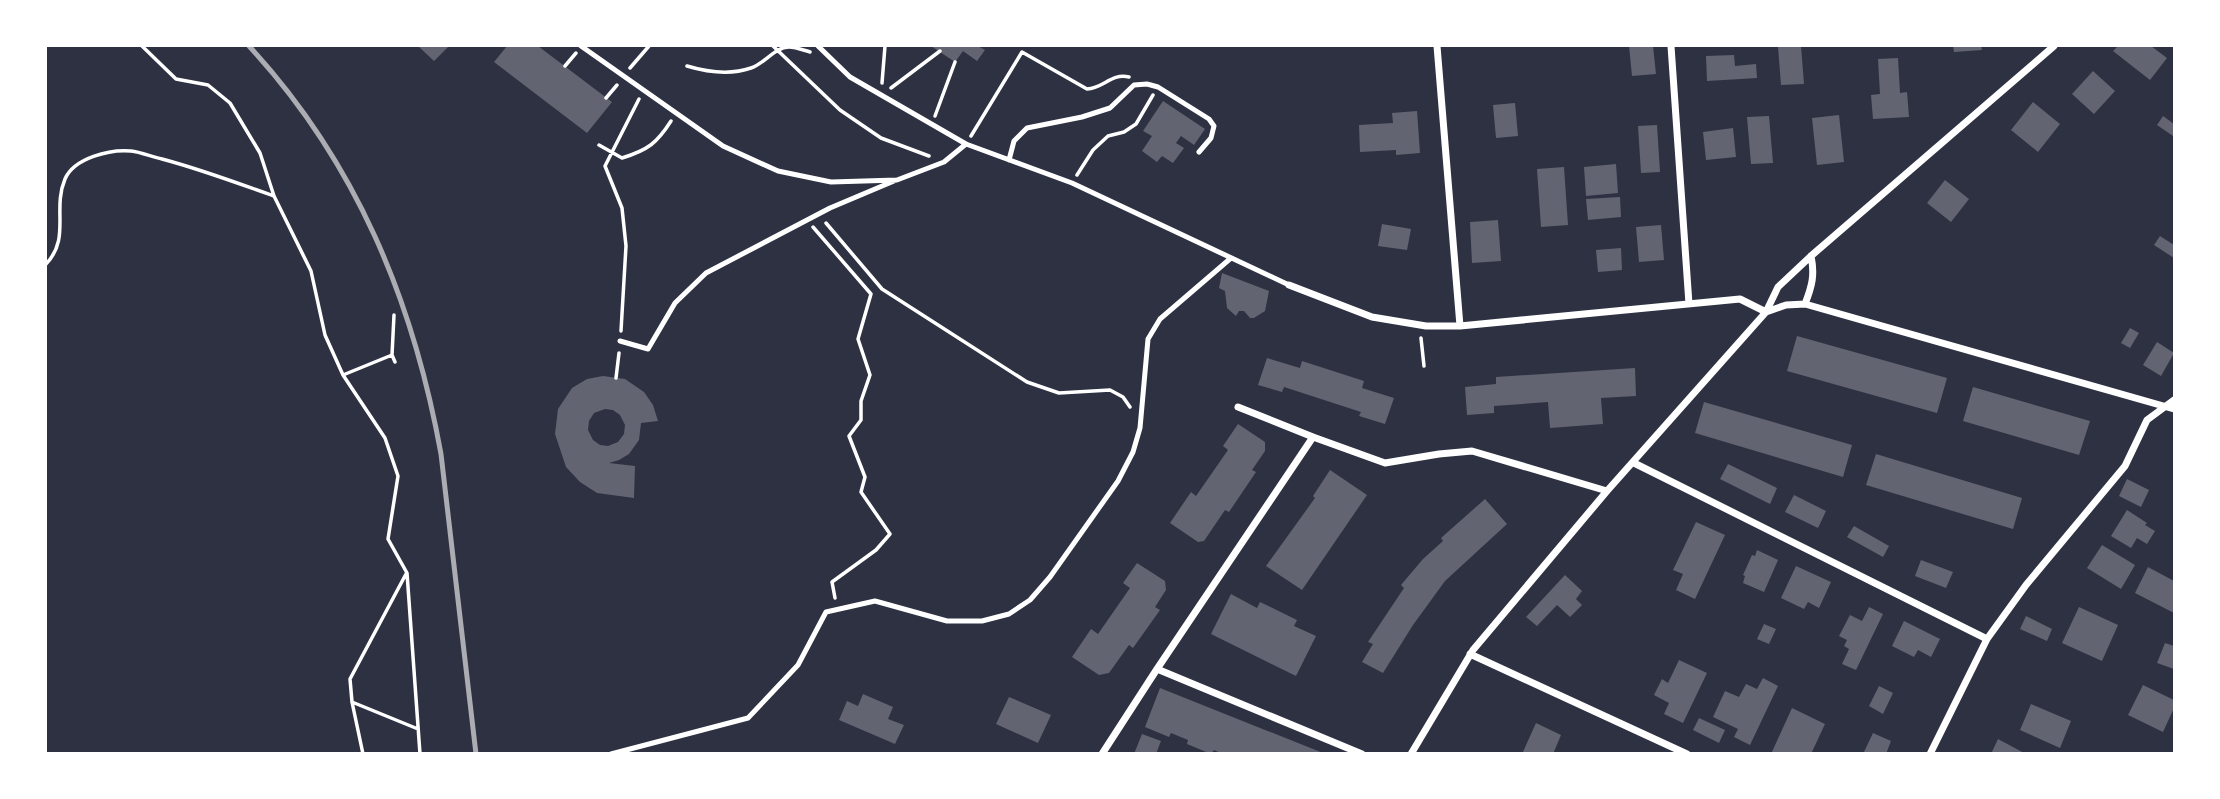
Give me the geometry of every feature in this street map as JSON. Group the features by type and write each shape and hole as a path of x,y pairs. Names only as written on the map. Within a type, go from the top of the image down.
{"street":[{"path":"1437,46 1460,326"},
{"path":"1671,46 1689,304"},
{"path":"1411,754 1470,654 1607,491 1766,312 1778,287 2054,46"},
{"path":"1805,304 1813,284 1811,256"},
{"path":"1289,285 1372,317 1420,325 1460,326 1740,299 1766,312 1786,305 1805,304 2175,409"},
{"path":"1930,754 1987,639 2026,585 2124,466 2147,420 2175,400"},
{"path":"1238,407 1313,438 1385,463 1472,451 1607,491"},
{"path":"1102,754 1313,438"},
{"path":"1634,463 1987,639"},
{"path":"1470,654 1687,754"},
{"path":"1157,669 1362,754"}],"lane":[{"path":"581,46 723,146 778,171 831,182 897,180"},
{"path":"818,46 850,77 967,144 1072,183 1289,285"},
{"path":"1009,160 1014,141 1027,128 1082,117 1110,108 1134,85 1147,84 1158,87 1209,118 1214,126 1211,138 1199,152"},
{"path":"620,341 648,349 675,303 706,273 818,214 944,162 967,144"},
{"path":"611,754 748,718 798,665 826,612 875,601 947,621 982,621 1009,614 1030,600 1050,577 1118,481 1133,453 1140,428 1148,339 1160,319 1231,258"}],"path":[{"path":"142,46 176,79 208,85 230,103 260,153 274,196 311,271 325,335 343,375 384,438 398,476 388,539 407,573 420,754"},
{"path":"773,46 840,110 881,138 944,162"},
{"path":"881,95 885,46"},
{"path":"687,66 708,72 749,69 786,47 826,55"},
{"path":"881,95 940,51"},
{"path":"967,144 1021,52 1087,89 1094,89 1117,76 1128,76 1134,85"},
{"path":"932,125 955,62"},
{"path":"1072,183 1093,150 1108,136 1124,132 1136,124 1158,87"},
{"path":"616,378 626,246 622,208 605,166 644,91"},
{"path":"599,145 622,158 643,152 660,138 676,113"},
{"path":"46,264 54,255 61,239 60,199 66,177 78,163 108,152 130,151 194,167 274,196"},
{"path":"818,214 882,289 1027,382 1059,393 1110,390 1122,397 1133,410 1140,428"},
{"path":"807,220 872,294 858,339 870,375 861,401 861,420 849,436 865,477 861,492 890,534 876,550 832,582 837,609"},
{"path":"394,315 392,355 395,362"},
{"path":"1420,325 1424,366"},
{"path":"343,375 392,355"},
{"path":"363,754 350,679 407,573"},
{"path":"352,702 418,729"}],"building":[{"path":"418,46 449,46 434,61"},
{"path":"507,46 538,46 612,102 587,133 494,62"},
{"path":"931,46 978,46 985,50 977,61 963,51 955,62"},
{"path":"1629,46 1653,46 1656,74 1632,76"},
{"path":"1801,46 1804,84 1781,85 1778,47"},
{"path":"1953,46 1981,46 1982,50 1954,52"},
{"path":"2118,46 2151,46 2167,58 2150,80 2113,51"},
{"path":"1734,55 1735,66 1756,64 1757,78 1707,81 1706,56"},
{"path":"1898,58 1900,93 1907,92 1909,117 1873,119 1871,95 1880,94 1878,59"},
{"path":"2093,71 2115,91 2094,114 2072,94"},
{"path":"1163,101 1205,129 1194,145 1181,136 1176,143 1184,148 1173,163 1162,156 1157,162 1142,151 1152,136 1143,131"},
{"path":"2033,102 2060,124 2038,152 2011,130"},
{"path":"1515,103 1518,136 1496,138 1493,105"},
{"path":"1417,111 1420,153 1396,155 1396,150 1360,152 1359,125 1393,123 1392,113"},
{"path":"1839,115 1844,162 1817,165 1812,118"},
{"path":"1769,116 1773,163 1751,164 1747,117"},
{"path":"2163,116 2174,124 2173,136 2157,125"},
{"path":"1657,125 1660,172 1641,173 1638,126"},
{"path":"1733,128 1736,157 1706,160 1703,132"},
{"path":"1616,164 1618,193 1586,196 1584,167"},
{"path":"1564,167 1568,225 1541,227 1537,169"},
{"path":"1945,180 1969,199 1951,222 1927,203"},
{"path":"1620,197 1621,217 1588,220 1586,199"},
{"path":"1498,220 1501,261 1472,263 1470,222"},
{"path":"1382,224 1411,229 1407,250 1378,246"},
{"path":"1661,225 1664,260 1639,262 1636,227"},
{"path":"2160,236 2174,245 2174,258 2154,245"},
{"path":"1621,248 1622,270 1598,272 1596,250"},
{"path":"1222,273 1269,291 1265,311 1254,318 1250,318 1244,311 1239,311 1236,316 1227,308 1225,291 1219,288"},
{"path":"2130,328 2139,333 2130,348 2121,343"},
{"path":"1797,336 1947,378 1937,413 1787,371"},
{"path":"2157,342 2174,353 2161,376 2143,365"},
{"path":"1267,358 1300,368 1302,361 1364,381 1362,388 1394,398 1385,424 1359,416 1361,412 1284,387 1282,392 1258,385"},
{"path":"1635,368 1636,396 1601,398 1603,424 1550,428 1548,402 1494,406 1494,413 1467,415 1465,387 1496,384 1496,377"},
{"path":"603,376 625,379 644,392 653,405 658,421 641,423 639,440 629,454 609,463 635,466 634,498 597,493 580,482 566,467 555,434 558,409 572,388 587,379","holes":["605,409 620,415 625,425 624,434 618,442 608,446 600,445 593,440 588,430 589,421 594,413"]},
{"path":"1973,387 2090,421 2079,455 1963,421"},
{"path":"1704,402 1852,445 1843,477 1695,433"},
{"path":"1238,424 1265,442 1265,451 1252,470 1256,472 1229,512 1225,510 1204,541 1198,542 1170,523 1191,492 1196,496 1228,450 1223,446"},
{"path":"1876,454 2022,498 2013,529 1866,485"},
{"path":"1728,464 1777,488 1770,504 1720,479"},
{"path":"1330,470 1367,495 1302,590 1266,566 1315,498 1313,496"},
{"path":"2127,479 2149,490 2141,507 2119,496"},
{"path":"1794,495 1826,511 1818,528 1785,512"},
{"path":"1485,499 1507,524 1445,581 1383,673 1362,662 1373,644 1368,642 1404,588 1401,585 1443,541 1441,538"},
{"path":"2127,510 2155,531 2147,544 2137,538 2131,548 2111,536"},
{"path":"1696,522 1725,535 1695,599 1676,590 1683,574 1673,570"},
{"path":"1854,526 1889,546 1883,557 1847,537"},
{"path":"2102,545 2135,565 2121,589 2087,568"},
{"path":"1757,550 1778,560 1764,592 1743,583 1743,575"},
{"path":"1921,560 1953,572 1946,588 1915,576"},
{"path":"1137,563 1165,581 1166,590 1155,607 1160,610 1133,648 1129,645 1109,673 1099,675 1072,657 1091,629 1098,634 1130,588 1123,583"},
{"path":"1796,566 1831,582 1819,608 1808,602 1804,609 1781,598"},
{"path":"2148,567 2174,581 2174,613 2135,593"},
{"path":"1565,575 1582,591 1576,599 1582,605 1570,617 1557,605 1537,626 1526,617"},
{"path":"1231,594 1257,608 1260,602 1297,620 1294,626 1316,636 1296,676 1211,634"},
{"path":"1869,607 1883,614 1856,670 1842,664 1849,649 1844,646 1847,640 1839,636 1850,615 1862,621"},
{"path":"2079,607 2118,625 2102,661 2062,643"},
{"path":"2026,616 2052,629 2047,641 2020,629"},
{"path":"1904,621 1940,639 1931,657 1918,650 1914,657 1892,646"},
{"path":"1764,624 1776,629 1769,644 1757,639"},
{"path":"2165,643 2174,646 2174,669 2157,663"},
{"path":"1679,660 1707,673 1683,723 1664,714 1669,703 1654,695 1662,679 1668,683"},
{"path":"1763,678 1778,686 1750,745 1734,737 1738,729 1713,717 1725,691 1739,697 1746,684 1757,689"},
{"path":"2143,685 2174,700 2174,708 2163,732 2128,715"},
{"path":"1879,686 1893,693 1883,714 1869,706"},
{"path":"1160,688 1323,754 1223,754 1214,750 1211,754 1187,744 1188,740 1171,733 1169,737 1145,727"},
{"path":"863,694 893,707 888,719 904,725 895,744 839,720 847,701 858,706"},
{"path":"1009,697 1051,715 1038,743 996,724"},
{"path":"2031,704 2071,721 2060,748 2020,730"},
{"path":"1792,708 1825,724 1811,754 1771,754"},
{"path":"1699,718 1725,730 1719,743 1693,730"},
{"path":"1536,723 1561,735 1553,754 1522,754"},
{"path":"1873,733 1891,741 1886,754 1863,754"},
{"path":"1142,734 1161,741 1156,754 1134,754"},
{"path":"1998,739 2026,754 1991,754"}],"railway":[{"path":"249,46 287,91 320,137 349,185 375,236 414,342 441,454 476,754"}]}
